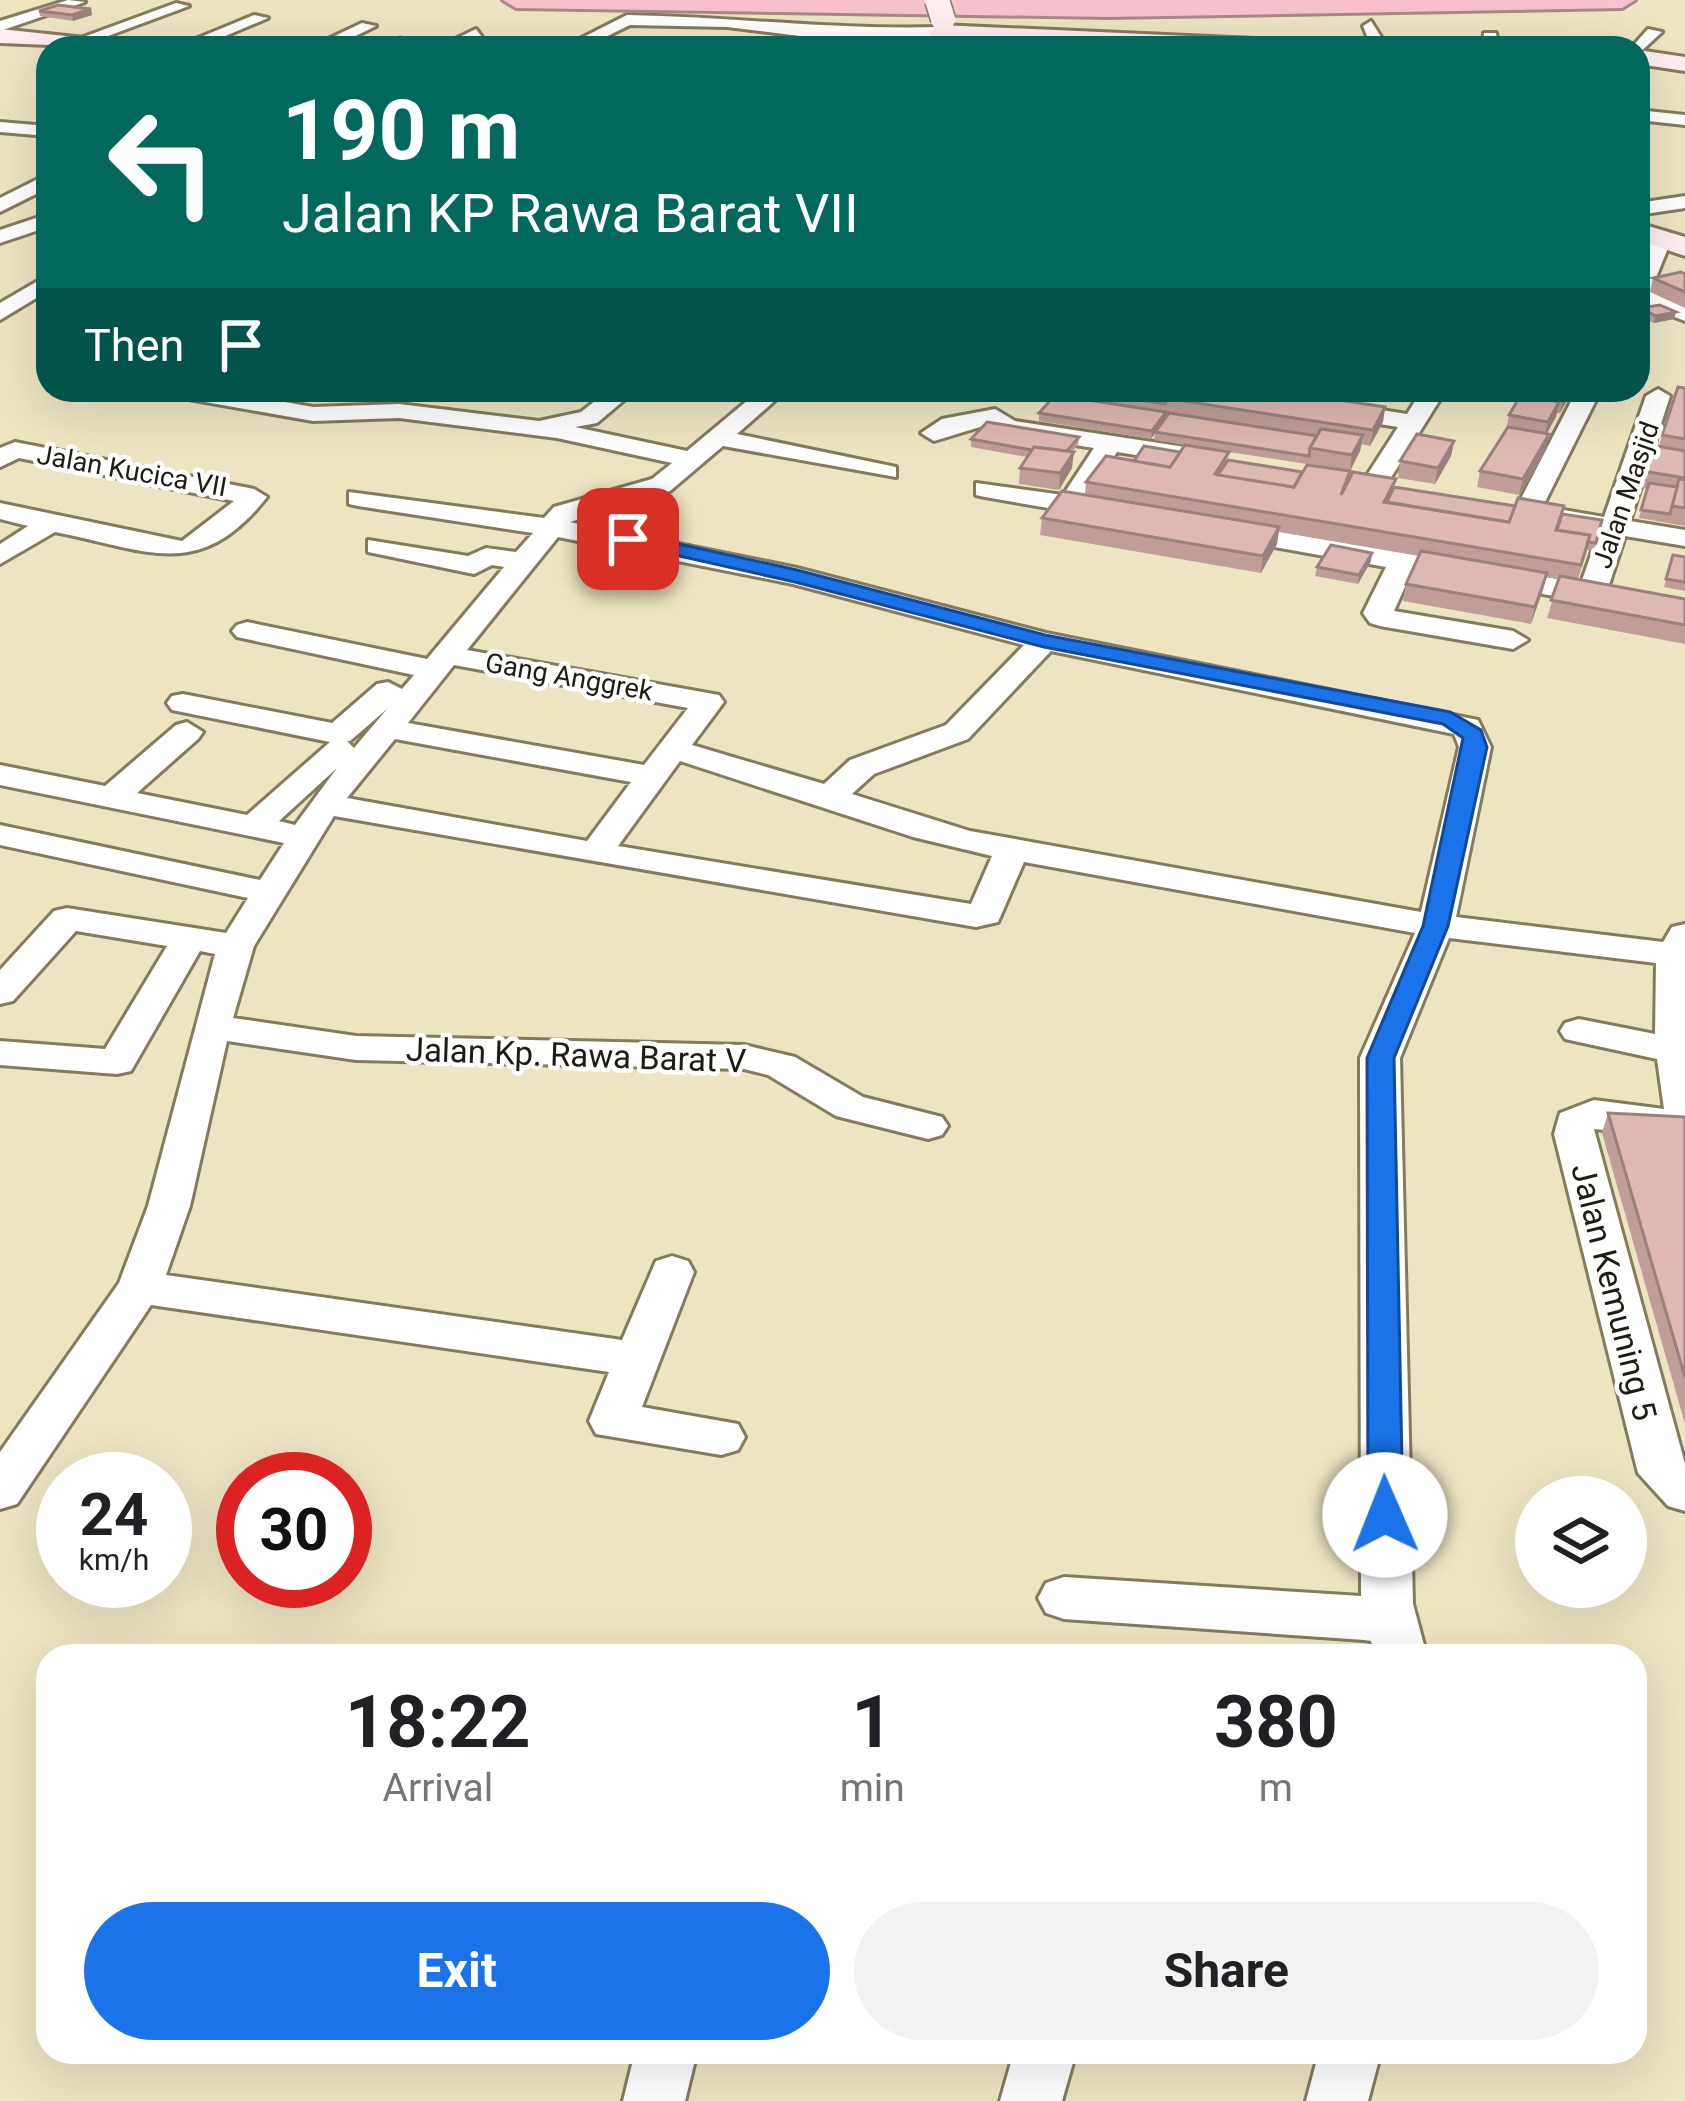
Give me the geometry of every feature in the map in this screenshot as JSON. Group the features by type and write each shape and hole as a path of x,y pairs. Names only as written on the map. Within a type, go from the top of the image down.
{"highway":[{"path":"516,0 1108,10 1622,0"},
{"path":"935,18 1120,0"}],"street":[{"path":"0,26 76,2"},
{"path":"95,36 181,6"},
{"path":"213,36 260,18"},
{"path":"844,36 935,18 1156,36"},
{"path":"595,36 627,20 727,22 811,36"},
{"path":"702,36 727,22"},
{"path":"344,36 368,26"},
{"path":"1371,26 1375,36"},
{"path":"1650,37 1654,32"},
{"path":"472,36 476,34"},
{"path":"0,36 36,39"},
{"path":"1650,56 1685,64"},
{"path":"1650,116 1685,120"},
{"path":"0,127 36,130"},
{"path":"0,206 36,186"},
{"path":"1650,206 1685,202"},
{"path":"0,233 36,220"},
{"path":"1650,266 1659,244 1677,244"},
{"path":"0,313 36,289"},
{"path":"1650,299 1685,314"},
{"name":"Jalan Masjid","path":"1592,594 1614,526 1653,457 1660,397"},
{"path":"245,402 313,414 399,411 886,472"},
{"path":"441,402 555,424 588,418 608,402"},
{"path":"0,775 277,831 325,804 431,664 563,513 661,485 761,402"},
{"path":"934,433 951,424 995,416 1006,402"},
{"path":"1373,486 1426,402"},
{"path":"1582,402 1516,510 1685,538"},
{"path":"1300,404 1413,422"},
{"path":"995,416 1007,427 1219,461"},
{"path":"1070,504 1110,442"},
{"name":"Jalan Kucica VII","path":"0,459 14,450 254,497 199,544 182,549 0,511"},
{"path":"985,489 1136,515"},
{"path":"358,498 551,528 797,576 1044,641 1450,719 1467,727 1475,747 1436,926 1380,1058 1387,1604 1398,1640"},
{"path":"8,544 50,524"},
{"path":"1203,527 1685,610"},
{"path":"378,546 474,566 486,556 523,562"},
{"path":"1403,561 1378,613 1381,617 1513,640"},
{"name":"Gang Anggrek","path":"248,631 431,664 710,705 661,762"},
{"path":"831,795 862,767 957,732 1044,641"},
{"path":"112,798 185,718 339,734 431,664"},
{"path":"385,728 661,762 831,795 957,838 1436,926 1680,945 1685,1114"},
{"path":"0,1490 140,1287 169,1206 211,1027 236,946 273,892 277,831 339,749"},
{"path":"596,853 661,762"},
{"path":"325,804 976,916 985,914 1012,849"},
{"path":"0,835 273,892"},
{"path":"0,994 98,878"},
{"path":"68,919 236,946"},
{"path":"0,1053 117,1062 190,938"},
{"name":"Jalan Kp. Rawa Barat V","path":"211,1027 356,1048 744,1057 781,1066 850,1107 928,1126"},
{"path":"1579,1031 1680,1051"},
{"name":"Jalan Kemuning 5","path":"1685,1124 1594,1114 1574,1122 1654,1450 1662,1473 1685,1492"},
{"path":"672,1272 613,1421 721,1437"},
{"path":"140,1287 637,1359"},
{"path":"1064,1598 1364,1618 1398,1640"},
{"path":"654,2101 663,2064"},
{"path":"1031,2101 1042,2064"},
{"path":"1337,2101 1347,2064"}],"building":[{"path":"58,5 91,9 72,15 39,11"},
{"path":"1681,272 1685,292 1653,278"},
{"path":"1660,305 1676,312 1656,316 1650,306"},
{"path":"1678,387 1685,388 1685,439 1662,435"},
{"path":"1049,402 1101,402 1166,412 1152,431 1039,413"},
{"path":"1190,402 1352,402 1385,407 1373,430"},
{"path":"1517,402 1559,402 1548,422 1509,415"},
{"path":"1169,413 1317,436 1309,456 1155,432"},
{"path":"987,422 1079,437 1067,451 971,439"},
{"path":"1508,427 1549,434 1523,479 1480,471"},
{"path":"1321,429 1363,435 1352,455 1310,448"},
{"path":"1417,434 1454,441 1438,468 1400,461"},
{"path":"1185,445 1229,452 1215,474 1294,487 1307,465 1350,471 1341,495 1353,472 1396,479 1384,502 1509,522 1518,498 1564,506 1556,530 1590,535 1581,565 1086,482 1106,456 1170,467"},
{"path":"1651,445 1685,451 1685,478 1643,471"},
{"path":"1144,446 1180,452 1170,467 1134,461"},
{"path":"1034,447 1074,452 1060,473 1020,468"},
{"path":"1228,460 1302,472 1294,487 1218,475"},
{"path":"1679,479 1685,480 1685,508 1672,506"},
{"path":"1649,483 1677,487 1670,514 1641,510"},
{"path":"1394,487 1515,506 1509,522 1387,502"},
{"path":"1062,491 1279,527 1263,556 1042,518"},
{"path":"1562,514 1602,520 1596,543 1588,542 1590,535 1557,530"},
{"path":"1331,545 1372,553 1359,575 1317,567"},
{"path":"1421,551 1547,573 1535,607 1406,584"},
{"path":"1673,555 1685,557 1685,582 1666,579"},
{"path":"1560,576 1685,599 1685,625 1551,600"},
{"path":"1608,1113 1685,1117 1685,1377"}],"route":[{"path":"628,539 797,576 1044,641 1323,699 1450,719 1467,727 1475,747 1436,926 1380,1058 1385,1515"}]}
